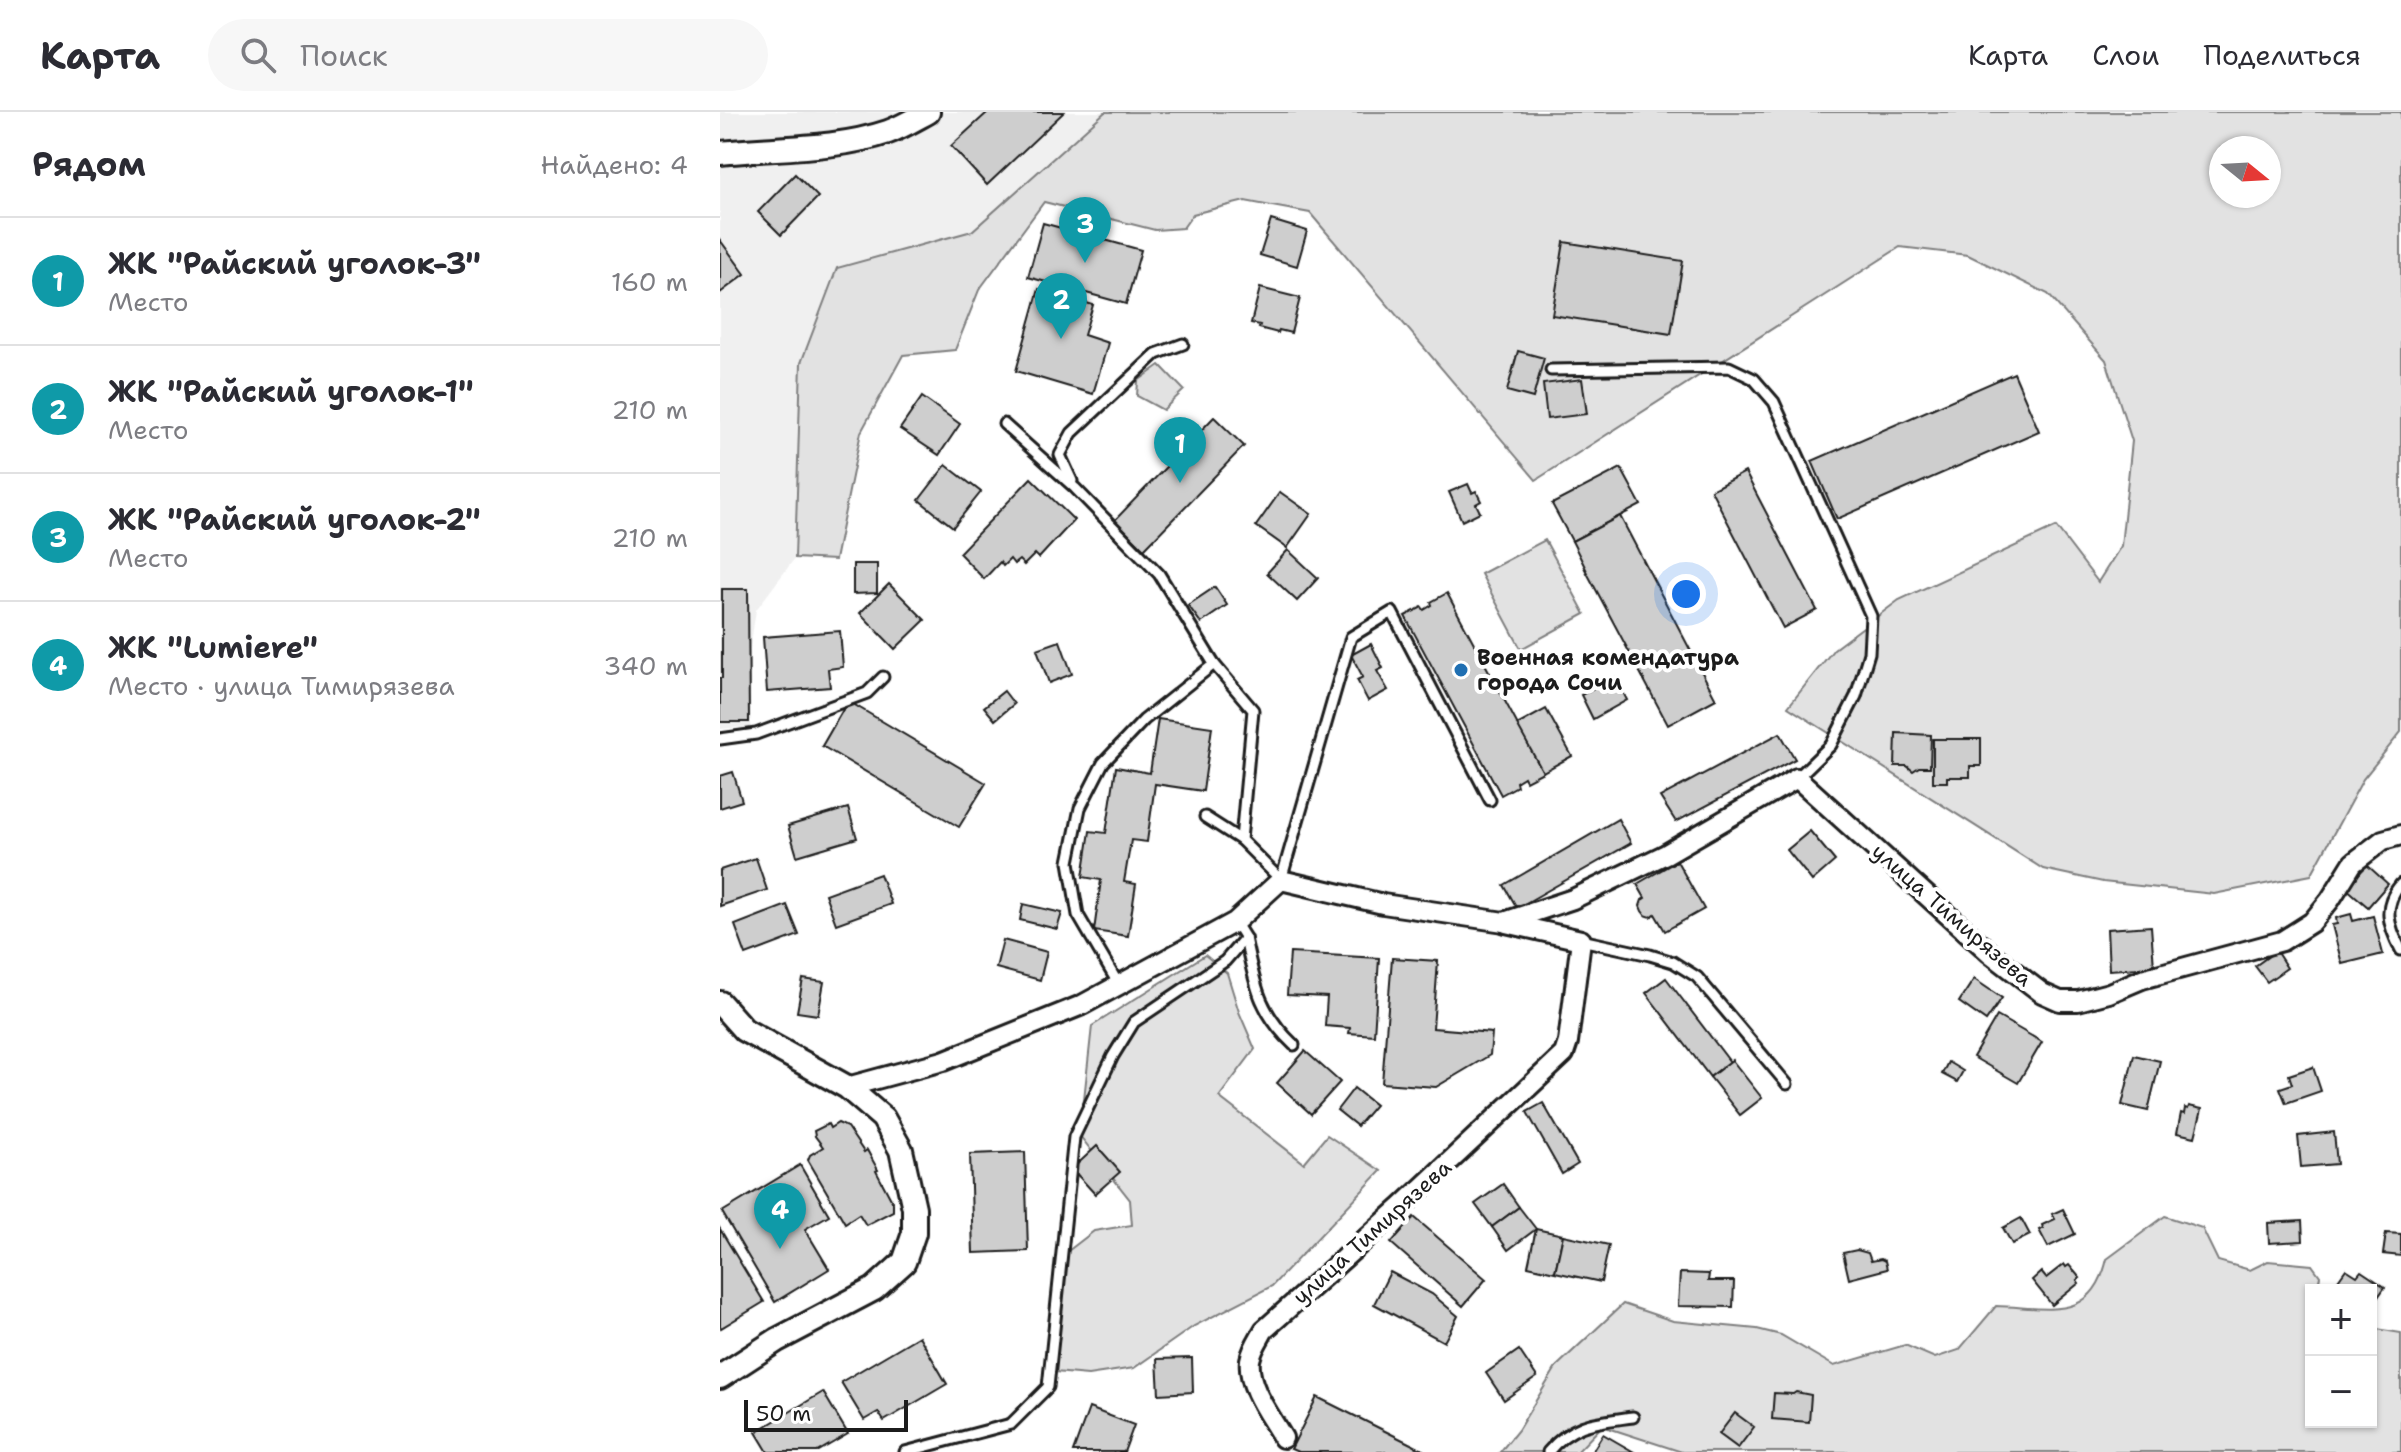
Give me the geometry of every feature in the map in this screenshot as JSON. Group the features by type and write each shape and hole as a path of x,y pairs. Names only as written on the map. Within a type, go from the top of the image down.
{"street":[{"path":"720,153 820,146 863,139 891,131 928,112"},
{"path":"1504,922 1573,899 1666,854 1797,778"},
{"name":"улица Тимирязева","path":"1797,778 1990,953 2042,993 2060,1001 2078,1001 2109,993 2142,979 2282,941 2312,922 2353,863 2383,840 2401,835"},
{"path":"847,1087 943,1061 1082,1005 1240,930 1281,880 1383,904 1504,922 1581,940"},
{"name":"улица Тимирязева","path":"1283,1438 1252,1382 1250,1362 1264,1330 1558,1062 1568,1042 1581,940"},
{"path":"720,1003 744,1030 847,1087 883,1118 901,1150 914,1208 914,1233 904,1262 874,1289 777,1340 720,1377"}],"lane":[{"path":"1075,488 1060,455 1072,433 1156,354 1183,344"},
{"path":"1551,370 1729,367 1754,379 1774,402 1871,616 1869,653 1856,696 1831,745 1797,778"},
{"path":"1004,424 1075,488 1159,574 1214,664 1253,710 1241,840"},
{"path":"1205,817 1241,840 1281,880 1351,637 1392,612 1490,800"},
{"path":"1119,985 1078,915 1069,862 1080,808 1103,763 1144,720 1214,664"},
{"path":"720,739 756,734 867,693 883,677"},
{"path":"2401,884 2391,896 2388,916 2401,950"},
{"path":"1240,930 1256,991 1276,1028 1294,1045"},
{"path":"905,1452 1011,1424 1048,1387 1074,1137 1113,1056 1134,1022 1225,961 1240,930"},
{"path":"1581,940 1673,962 1697,977 1787,1084"},
{"path":"1548,1452 1558,1440 1587,1423 1633,1417"}],"shaded area":[{"path":"720,112 1105,112 972,231 837,269 801,363 795,558 756,610 750,649 751,727 720,729"},
{"path":"1105,112 2401,112 2401,732 2363,779 2311,875 2214,894 2103,882 2043,869 1788,707 1834,649 1899,600 2056,527 2098,582 2121,546 2132,441 2106,360 2048,294 1968,255 1900,247 1536,480 1310,213 1245,201 1193,214 1183,228 1155,230 1044,202 979,290 955,350 903,355 861,432 835,560 795,558 801,363 837,268 972,231"},
{"path":"1160,365 1184,390 1163,410 1137,396 1138,381"},
{"path":"1545,540 1585,614 1521,649 1481,574"},
{"path":"1205,955 1227,973 1255,1049 1219,1097 1304,1163 1327,1135 1381,1171 1272,1286 1194,1326 1134,1368 1088,1375 1044,1371 1059,1332 1068,1251 1094,1231 1132,1225 1130,1200 1080,1136 1092,1026"},
{"path":"2165,1216 2202,1228 2218,1261 2250,1270 2268,1261 2312,1265 2320,1276 2318,1284 2305,1284 2305,1428 2377,1428 2377,1329 2401,1333 2401,1452 1682,1452 1602,1426 1577,1452 1500,1452 1518,1430 1557,1366 1623,1304 1673,1321 1757,1329 1781,1335 1834,1366 1905,1345 1935,1358 1959,1350 1996,1306 2050,1309 2079,1303 2100,1280 2107,1259"}],"building":[{"path":"988,112 1064,112 987,185 951,146"},
{"path":"795,174 818,197 781,235 758,212"},
{"path":"1271,220 1307,231 1297,266 1260,255"},
{"path":"1043,223 1141,250 1126,304 1028,277"},
{"path":"720,240 745,274 720,293"},
{"path":"1564,242 1683,261 1671,334 1552,315"},
{"path":"1260,288 1300,298 1291,333 1279,330 1278,333 1251,323"},
{"path":"1039,289 1093,305 1084,335 1108,343 1093,394 1016,371"},
{"path":"1518,351 1544,358 1533,398 1507,391"},
{"path":"2014,373 2039,431 1837,519 1812,461"},
{"path":"1582,379 1587,414 1547,419 1543,384"},
{"path":"922,397 960,424 939,455 900,429"},
{"path":"1214,417 1244,446 1144,549 1115,520"},
{"path":"946,465 981,492 953,527 919,500"},
{"path":"1621,468 1641,505 1572,541 1552,504"},
{"path":"1745,472 1817,610 1783,628 1711,490"},
{"path":"1031,478 1074,520 1039,558 1035,554 1024,565 1019,560 1014,564 1010,559 1003,566 1000,562 984,579 959,553"},
{"path":"1468,484 1481,501 1476,504 1480,512 1462,521 1449,492"},
{"path":"1280,492 1311,514 1287,548 1256,526"},
{"path":"1620,516 1716,699 1668,725 1572,541"},
{"path":"1288,550 1318,578 1297,601 1267,573"},
{"path":"853,564 877,564 877,593 853,594"},
{"path":"889,584 925,620 895,649 860,613"},
{"path":"1215,587 1227,605 1201,623 1188,605"},
{"path":"722,589 748,589 749,722 720,722"},
{"name":"Военная комендатура города Сочи","path":"1447,593 1543,772 1526,781 1524,777 1516,782 1517,786 1501,795 1405,616 1422,607 1424,610"},
{"path":"840,631 843,667 828,669 830,687 767,692 763,637"},
{"path":"1060,641 1072,674 1049,683 1037,649"},
{"path":"1371,644 1383,668 1377,671 1388,690 1368,701 1357,680 1363,677 1351,655"},
{"path":"1615,677 1627,700 1593,719 1581,695"},
{"path":"1004,691 1014,704 995,720 984,707"},
{"path":"848,701 986,783 959,827 822,746"},
{"path":"1546,709 1572,756 1543,772 1517,725"},
{"path":"1158,719 1212,727 1203,791 1155,784 1147,842 1131,840 1124,882 1136,884 1128,936 1094,931 1101,880 1083,877 1090,831 1106,833 1116,767 1150,773"},
{"path":"1780,733 1795,759 1676,822 1660,797"},
{"path":"1896,733 1931,735 1930,767 1919,767 1913,771 1907,766 1895,766"},
{"path":"1933,739 1981,739 1981,766 1970,766 1970,777 1947,777 1947,782 1933,782"},
{"path":"733,772 742,801 720,808 720,776"},
{"path":"848,808 857,838 797,856 788,826"},
{"path":"1618,819 1631,843 1517,908 1504,885"},
{"path":"1810,831 1835,861 1812,881 1787,850"},
{"path":"756,858 767,890 720,906 720,870"},
{"path":"1677,861 1704,909 1665,931 1655,914 1651,917 1642,911 1640,906 1645,898 1637,884"},
{"path":"2367,865 2388,884 2368,907 2346,888"},
{"path":"880,874 891,904 836,924 825,894"},
{"path":"1023,904 1062,913 1057,929 1020,920"},
{"path":"787,905 799,935 746,955 735,925"},
{"path":"2351,914 2353,921 2373,916 2383,954 2342,964 2332,925 2337,924 2336,918"},
{"path":"2151,926 2154,967 2109,970 2107,929"},
{"path":"1003,940 1047,952 1040,980 996,968"},
{"path":"2276,951 2287,968 2267,982 2255,966"},
{"path":"1290,953 1379,958 1374,1035 1349,1033 1350,1028 1325,1026 1327,997 1287,995"},
{"path":"1392,958 1438,961 1433,1028 1492,1033 1490,1055 1436,1087 1382,1083"},
{"path":"1666,978 1730,1062 1710,1077 1646,993"},
{"path":"803,979 824,982 818,1015 797,1012"},
{"path":"1974,979 2002,998 1986,1021 1959,1002"},
{"path":"1997,1016 2042,1042 2018,1083 1973,1057"},
{"path":"1305,1051 1340,1082 1311,1114 1277,1083"},
{"path":"2134,1055 2160,1061 2148,1111 2122,1105"},
{"path":"1732,1060 1762,1098 1740,1115 1710,1077"},
{"path":"1948,1062 1963,1071 1957,1082 1942,1074"},
{"path":"2313,1067 2321,1091 2286,1103 2280,1088 2292,1084 2289,1075"},
{"path":"1354,1088 1375,1105 1357,1126 1337,1110"},
{"path":"1543,1103 1578,1164 1562,1174 1527,1112"},
{"path":"2189,1106 2202,1109 2195,1137 2177,1133 2181,1113 2184,1114"},
{"path":"838,1123 847,1127 864,1152 867,1150 893,1203 893,1211 866,1225 859,1214 845,1223 808,1160 810,1155 823,1147 814,1131"},
{"path":"2334,1132 2337,1164 2301,1167 2298,1136"},
{"path":"1097,1146 1120,1172 1095,1194 1072,1169"},
{"path":"1025,1152 1028,1251 973,1253 970,1154"},
{"path":"800,1165 829,1215 805,1229 829,1269 775,1302 722,1212"},
{"path":"1503,1184 1519,1207 1492,1227 1475,1204"},
{"path":"1519,1207 1536,1229 1508,1250 1492,1227"},
{"path":"2063,1209 2075,1234 2048,1247 2039,1230 2043,1228 2042,1225 2055,1219 2052,1214"},
{"path":"1414,1217 1486,1279 1463,1306 1391,1243"},
{"path":"2021,1218 2030,1235 2012,1244 2003,1228"},
{"path":"2302,1221 2303,1241 2269,1243 2268,1223"},
{"path":"720,1229 764,1302 721,1328 720,1326"},
{"path":"1536,1229 1563,1235 1555,1272 1528,1266"},
{"path":"2386,1233 2401,1234 2401,1256 2383,1254"},
{"path":"1563,1235 1609,1245 1601,1282 1555,1272"},
{"path":"1857,1250 1868,1253 1871,1261 1885,1261 1887,1269 1849,1279 1843,1253"},
{"path":"2064,1264 2066,1267 2069,1265 2080,1278 2077,1280 2079,1283 2052,1305 2032,1280 2041,1272 2046,1278"},
{"path":"2346,1269 2357,1276 2361,1271 2385,1287 2377,1298 2377,1284 2335,1284"},
{"path":"1390,1272 1432,1294 1458,1316 1444,1342 1374,1304"},
{"path":"1680,1273 1709,1274 1708,1281 1734,1281 1733,1307 1678,1306"},
{"path":"919,1336 947,1384 884,1421 878,1412 864,1420 841,1382"},
{"path":"1519,1350 1537,1377 1504,1400 1486,1373"},
{"path":"1192,1358 1193,1392 1159,1394 1157,1359"},
{"path":"823,1392 848,1434 817,1452 768,1452 756,1432"},
{"path":"1774,1393 1811,1395 1809,1422 1772,1419"},
{"path":"1317,1397 1427,1452 1298,1452 1291,1449"},
{"path":"1089,1408 1134,1425 1124,1452 1073,1452"},
{"path":"1735,1413 1754,1427 1738,1448 1719,1434"},
{"path":"1603,1434 1634,1452 1592,1452"}],"place":[{"name":"ЖК \"Райский уголок-2\"","path":"1085,263"},
{"name":"ЖК \"Райский уголок-1\"","path":"1061,339"},
{"name":"ЖК \"Райский уголок-3\"","path":"1180,483"},
{"name":"Военная комендатура города Сочи","path":"1461,670"},
{"name":"ЖК \"Lumiere\"","path":"780,1249"}]}
